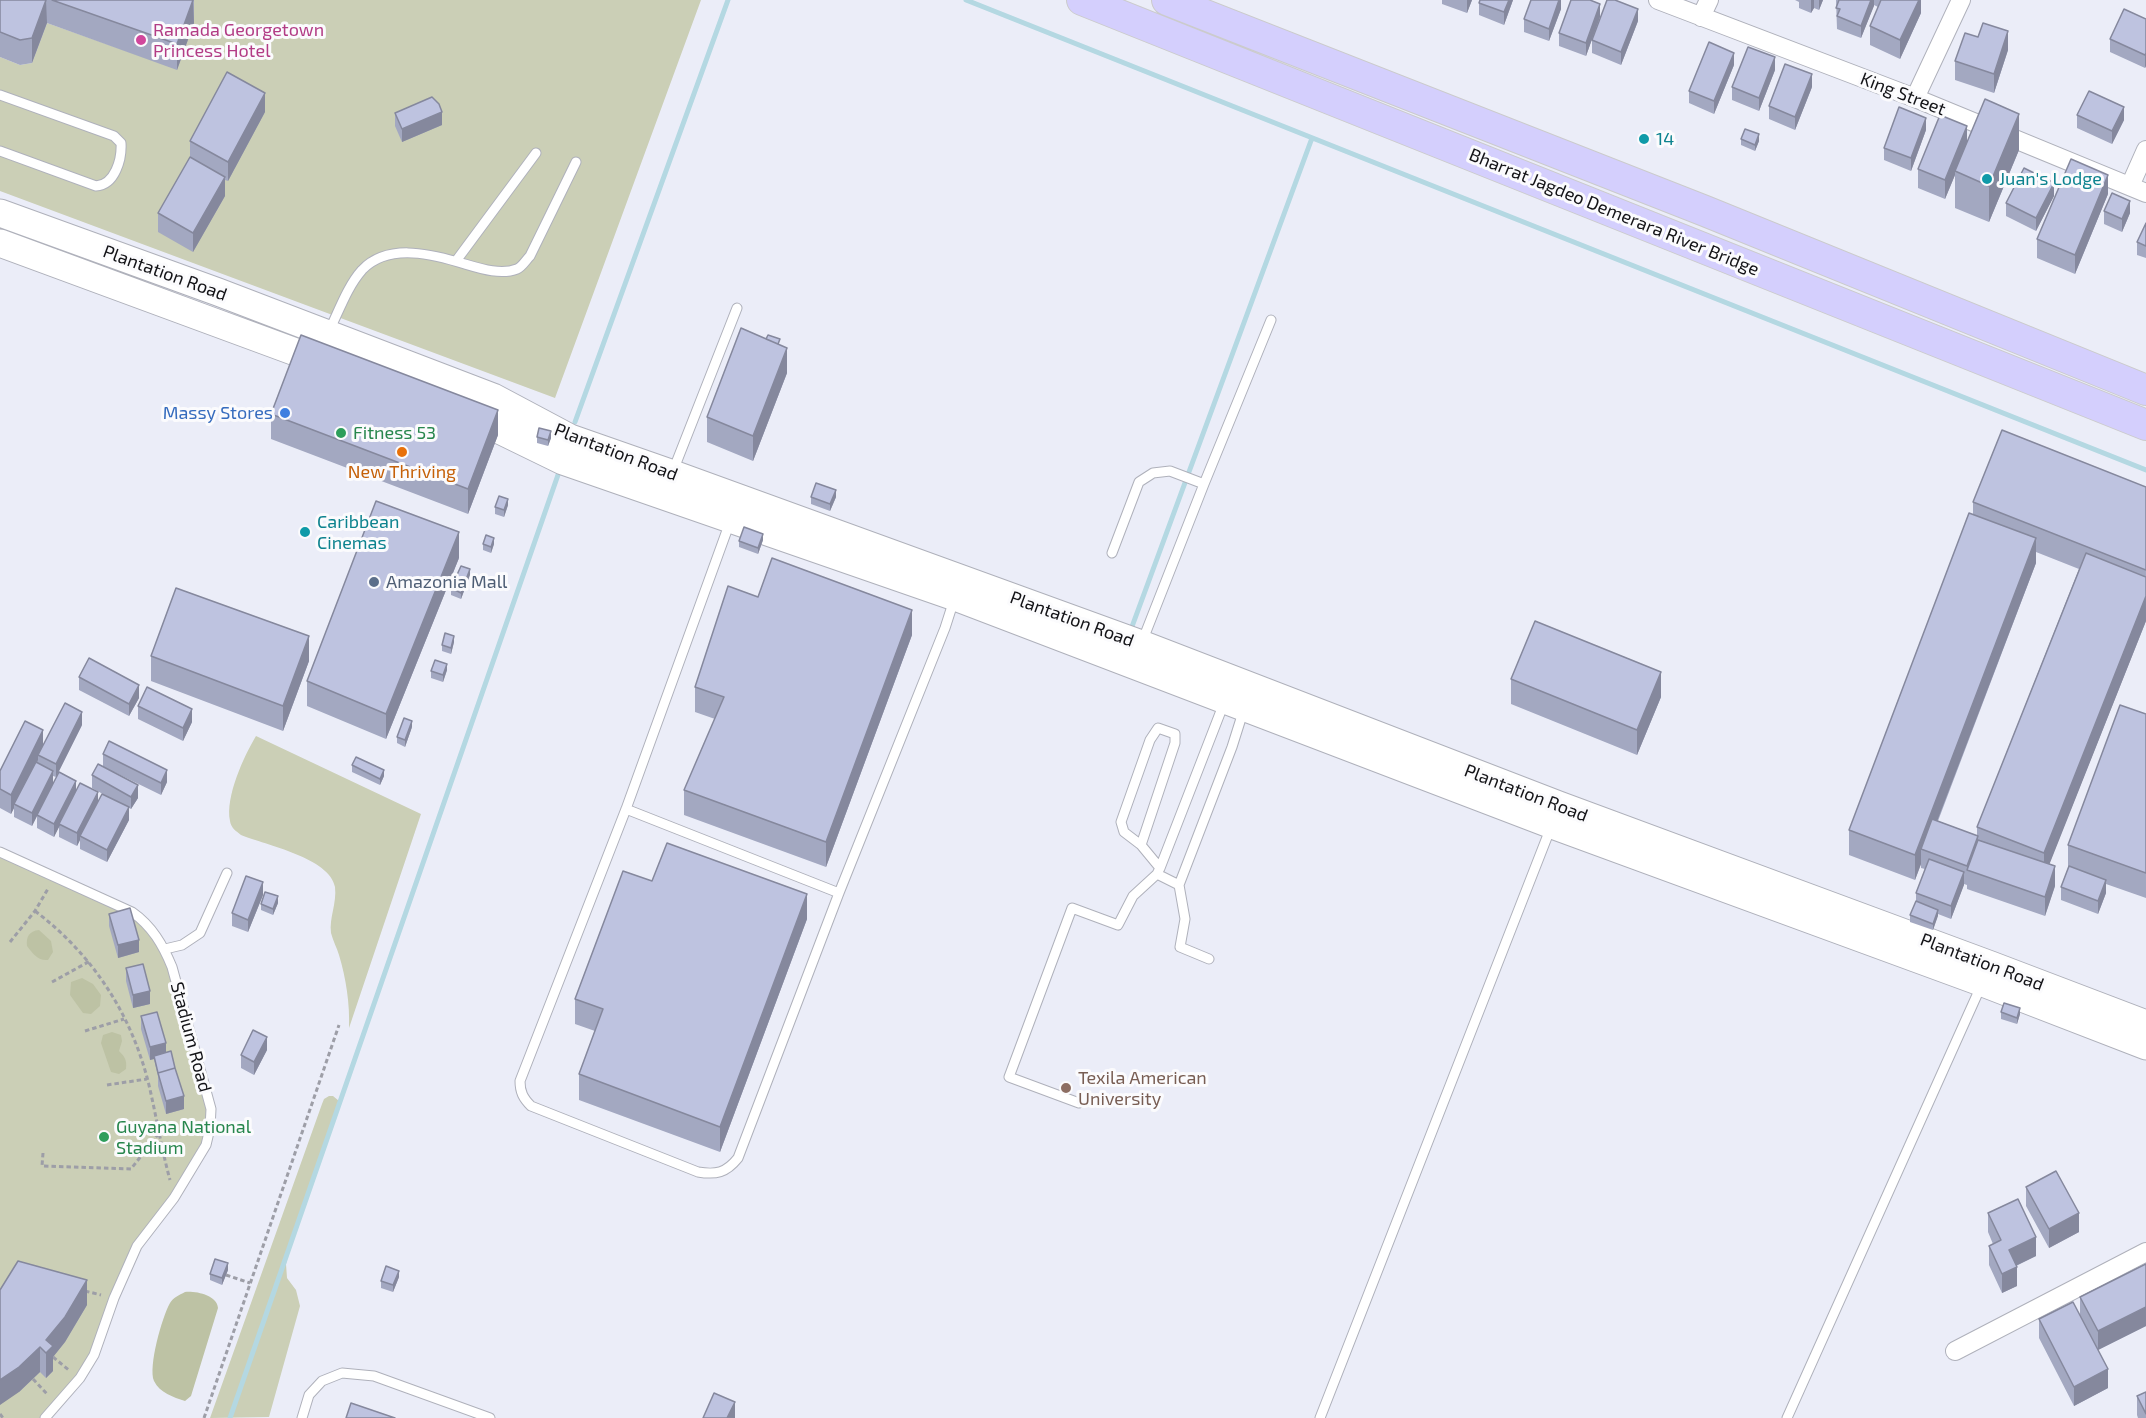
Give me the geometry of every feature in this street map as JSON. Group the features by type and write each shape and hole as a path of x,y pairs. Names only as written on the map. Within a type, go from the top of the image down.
{"main road":[{"name":"Bharrat Jagdeo Demerara River Bridge","path":"1082,0 2146,425"},
{"name":"Bharrat Jagdeo Demerara River Bridge","path":"1167,0 1682,202 2146,390"}],"street":[{"name":"King Street","path":"1658,0 1915,98 2138,190"},
{"path":"1701,17 1709,0"},
{"path":"1915,98 1960,0"},
{"path":"2138,190 2146,150"},
{"name":"Plantation Road","path":"0,213 218,292 493,397 570,438 673,474 958,588 1556,815 1987,974 2146,1024"},
{"name":"Plantation Road","path":"0,243 350,372"},
{"name":"Plantation Road","path":"439,405 483,422 563,461 731,520 1141,644 1238,694"},
{"name":"Plantation Road","path":"1987,974 2146,1046"},
{"path":"1955,1351 2146,1252"}],"lane":[{"path":"0,95 114,136 121,142 122,153 111,181 104,186 96,186 0,151"},
{"path":"456,261 536,153"},
{"path":"327,335 352,283 372,262 386,255 400,253 424,255 456,261 485,270 504,271 519,268 530,256 576,162"},
{"path":"673,474 737,308"},
{"path":"1141,644 1271,320"},
{"path":"1112,553 1139,482 1153,473 1170,471 1204,484"},
{"path":"731,520 626,809 522,1071 520,1091 531,1106 698,1172 722,1173 738,1158 839,893 945,628 958,588"},
{"path":"1079,1103 1009,1077 1072,908 1118,925 1133,897 1159,871 1218,723 1238,694"},
{"path":"1209,959 1180,947 1185,920 1179,885 1232,747 1238,694"},
{"path":"1142,844 1176,739 1175,734 1158,728 1150,741 1121,822 1124,832 1142,844 1159,871 1179,885"},
{"path":"626,809 839,893"},
{"path":"1320,1418 1556,815"},
{"name":"Stadium Road","path":"0,852 132,912 145,921 165,949 188,1022 211,1109 206,1145 174,1197 137,1246 110,1309 94,1355 80,1378 45,1418"},
{"path":"165,949 182,945 200,933 227,873"},
{"path":"1787,1418 1987,974"},
{"path":"302,1418 309,1395 322,1381 342,1373 374,1376 490,1418"}],"path":[{"path":"10,942 35,911 56,877"},
{"path":"35,911 57,927 90,961 117,1001 147,1079 174,1197"},
{"path":"52,982 90,961"},
{"path":"85,1031 124,1018"},
{"path":"204,1418 339,1025"},
{"path":"107,1084 147,1079"},
{"path":"43,1153 42,1166 131,1169 159,1133"},
{"path":"226,1275 250,1284"},
{"path":"53,1357 80,1378"},
{"path":"33,1379 58,1404"},
{"path":"0,1414 3,1418"}],"green space":[{"path":"129,0 701,0 555,398 0,191 0,57 20,65 32,63 47,23 177,69"},
{"path":"256,736 421,814 349,1028 346,982 331,933 335,887 331,877 310,860 241,835 231,823 229,811 233,789 241,765"},
{"name":"Guyana National Stadium","path":"0,852 132,912 165,949 211,1109 206,1145 148,1229 94,1355 45,1418 0,1418"},
{"path":"39,930 51,941 53,952 48,960 39,958 27,946 29,935"},
{"path":"82,978 93,984 101,995 100,1006 91,1014 83,1013 70,995 71,982"},
{"path":"112,1032 121,1035 119,1051 126,1061 126,1069 119,1074 111,1072 101,1043 103,1035"},
{"path":"329,1096 339,1101 339,1108 290,1243 286,1264 287,1278 296,1290 300,1306 269,1417 210,1418 322,1104"},
{"path":"185,1292 200,1293 210,1297 218,1308 191,1396 185,1401 160,1389 154,1381 153,1365 160,1330 170,1303"}],"building":[{"path":"0,0 46,0 32,38 20,40 0,32"},
{"path":"52,0 193,0 177,44"},
{"path":"1480,0 1509,0 1504,12 1479,3"},
{"path":"1531,0 1559,0 1549,29 1524,19"},
{"path":"1571,0 1590,0 1600,4 1586,43 1559,33"},
{"path":"1607,0 1615,0 1638,9 1621,52 1592,40"},
{"path":"1839,0 1871,0 1861,26 1837,16 1840,9 1836,8"},
{"path":"1881,0 1919,0 1900,40 1870,26"},
{"path":"2124,9 2146,19 2145,55 2110,39"},
{"path":"1983,23 2008,31 1994,74 1955,61 1965,33 1978,37"},
{"path":"1709,42 1734,53 1714,101 1689,91"},
{"path":"1748,47 1775,57 1759,98 1732,87"},
{"path":"1785,64 1812,74 1795,117 1769,106"},
{"path":"227,72 265,93 228,162 190,141"},
{"path":"2089,91 2124,107 2112,131 2077,115"},
{"path":"432,97 439,104 442,112 402,129 395,113"},
{"path":"1985,99 2019,114 1989,186 1955,171"},
{"path":"1899,107 1926,118 1911,158 1884,148"},
{"path":"1940,115 1967,126 1945,180 1918,169"},
{"path":"1745,129 1759,134 1755,145 1741,139"},
{"path":"190,157 225,177 193,233 158,213"},
{"path":"2071,159 2108,175 2075,255 2037,239"},
{"path":"2024,168 2054,183 2036,218 2006,203"},
{"path":"2112,193 2130,201 2122,219 2104,211"},
{"path":"2146,223 2146,246 2137,242"},
{"path":"741,328 787,348 753,436 707,417"},
{"path":"301,335 498,410 468,489 271,414"},
{"path":"768,335 780,339 778,344 766,339"},
{"path":"539,428 551,431 548,440 537,437"},
{"path":"2002,430 2146,487 2146,570 1973,502"},
{"path":"816,483 836,490 830,504 811,497"},
{"path":"499,496 508,499 504,510 495,507"},
{"path":"376,501 459,532 386,714 307,681"},
{"path":"1969,513 2036,538 1915,855 1849,830"},
{"path":"744,527 763,534 758,548 739,541"},
{"path":"486,535 494,538 491,547 483,544"},
{"path":"2086,553 2146,577 2146,596 2044,853 1977,827"},
{"path":"772,558 912,610 826,842 684,790 724,697 695,687 728,586 758,597"},
{"path":"461,566 470,569 461,593 451,588"},
{"path":"176,588 309,636 283,706 151,656"},
{"path":"1535,621 1661,672 1637,730 1511,679"},
{"path":"445,633 454,636 451,648 442,645"},
{"path":"89,658 139,685 129,704 79,677"},
{"path":"435,660 447,664 443,675 431,671"},
{"path":"147,687 192,709 183,728 138,706"},
{"path":"65,703 82,712 56,764 38,755"},
{"path":"2120,705 2146,714 2146,873 2068,845"},
{"path":"404,718 412,721 405,740 397,737"},
{"path":"25,721 43,730 11,795 0,789 0,771"},
{"path":"109,741 167,770 161,783 103,754"},
{"path":"356,757 384,770 380,779 352,765"},
{"path":"36,762 53,771 32,813 14,804"},
{"path":"98,764 138,785 131,797 92,775"},
{"path":"59,772 76,781 54,824 37,815"},
{"path":"80,783 98,792 77,833 59,824"},
{"path":"102,794 129,807 107,850 80,836"},
{"path":"1932,819 1978,836 1967,866 1921,849"},
{"path":"1978,840 2055,866 2045,897 1967,870"},
{"path":"667,843 807,894 720,1127 579,1074 603,1009 575,999 623,871 652,881"},
{"path":"1929,859 1964,872 1951,906 1916,893"},
{"path":"2069,866 2106,880 2098,901 2061,887"},
{"path":"246,876 263,882 248,920 232,913"},
{"path":"265,892 278,896 273,909 261,904"},
{"path":"1916,901 1938,910 1933,924 1910,915"},
{"path":"130,908 139,940 118,945 109,914"},
{"path":"143,964 150,991 133,995 126,968"},
{"path":"2004,1003 2020,1008 2017,1018 2001,1012"},
{"path":"157,1012 166,1043 150,1047 141,1016"},
{"path":"253,1030 267,1037 254,1062 241,1055"},
{"path":"171,1051 175,1068 158,1073 154,1056"},
{"path":"175,1068 184,1096 166,1101 158,1073"},
{"path":"2056,1171 2079,1213 2049,1229 2026,1187"},
{"path":"2018,1199 2036,1237 2009,1250 2017,1267 2002,1274 1989,1246 2001,1240 1988,1213"},
{"path":"215,1259 228,1263 222,1278 210,1274"},
{"path":"18,1261 87,1280 65,1317 46,1340 53,1346 46,1353 40,1347 19,1367 0,1380 0,1290"},
{"path":"2146,1264 2146,1307 2098,1331 2080,1297"},
{"path":"386,1266 399,1271 393,1285 381,1281"},
{"path":"2073,1302 2108,1369 2074,1387 2039,1319"},
{"path":"2146,1392 2146,1414 2137,1396"},
{"path":"714,1393 735,1402 727,1418 703,1418"},
{"path":"351,1403 395,1418 346,1418"}],"waterway":[{"path":"575,422 728,0"},
{"path":"966,0 2146,470"},
{"path":"1130,632 1312,138"},
{"path":"230,1418 559,472"}],"place":[{"name":"Ramada Georgetown Princess Hotel","path":"141,40"},
{"name":"14","path":"1644,139"},
{"name":"Juan's Lodge","path":"1987,179"},
{"name":"Massy Stores","path":"285,413"},
{"name":"Fitness 53","path":"341,433"},
{"name":"New Thriving","path":"402,452"},
{"name":"Caribbean Cinemas","path":"305,532"},
{"name":"Amazonia Mall","path":"374,582"},
{"name":"Texila American University","path":"1066,1088"},
{"name":"Guyana National Stadium","path":"104,1137"}]}
